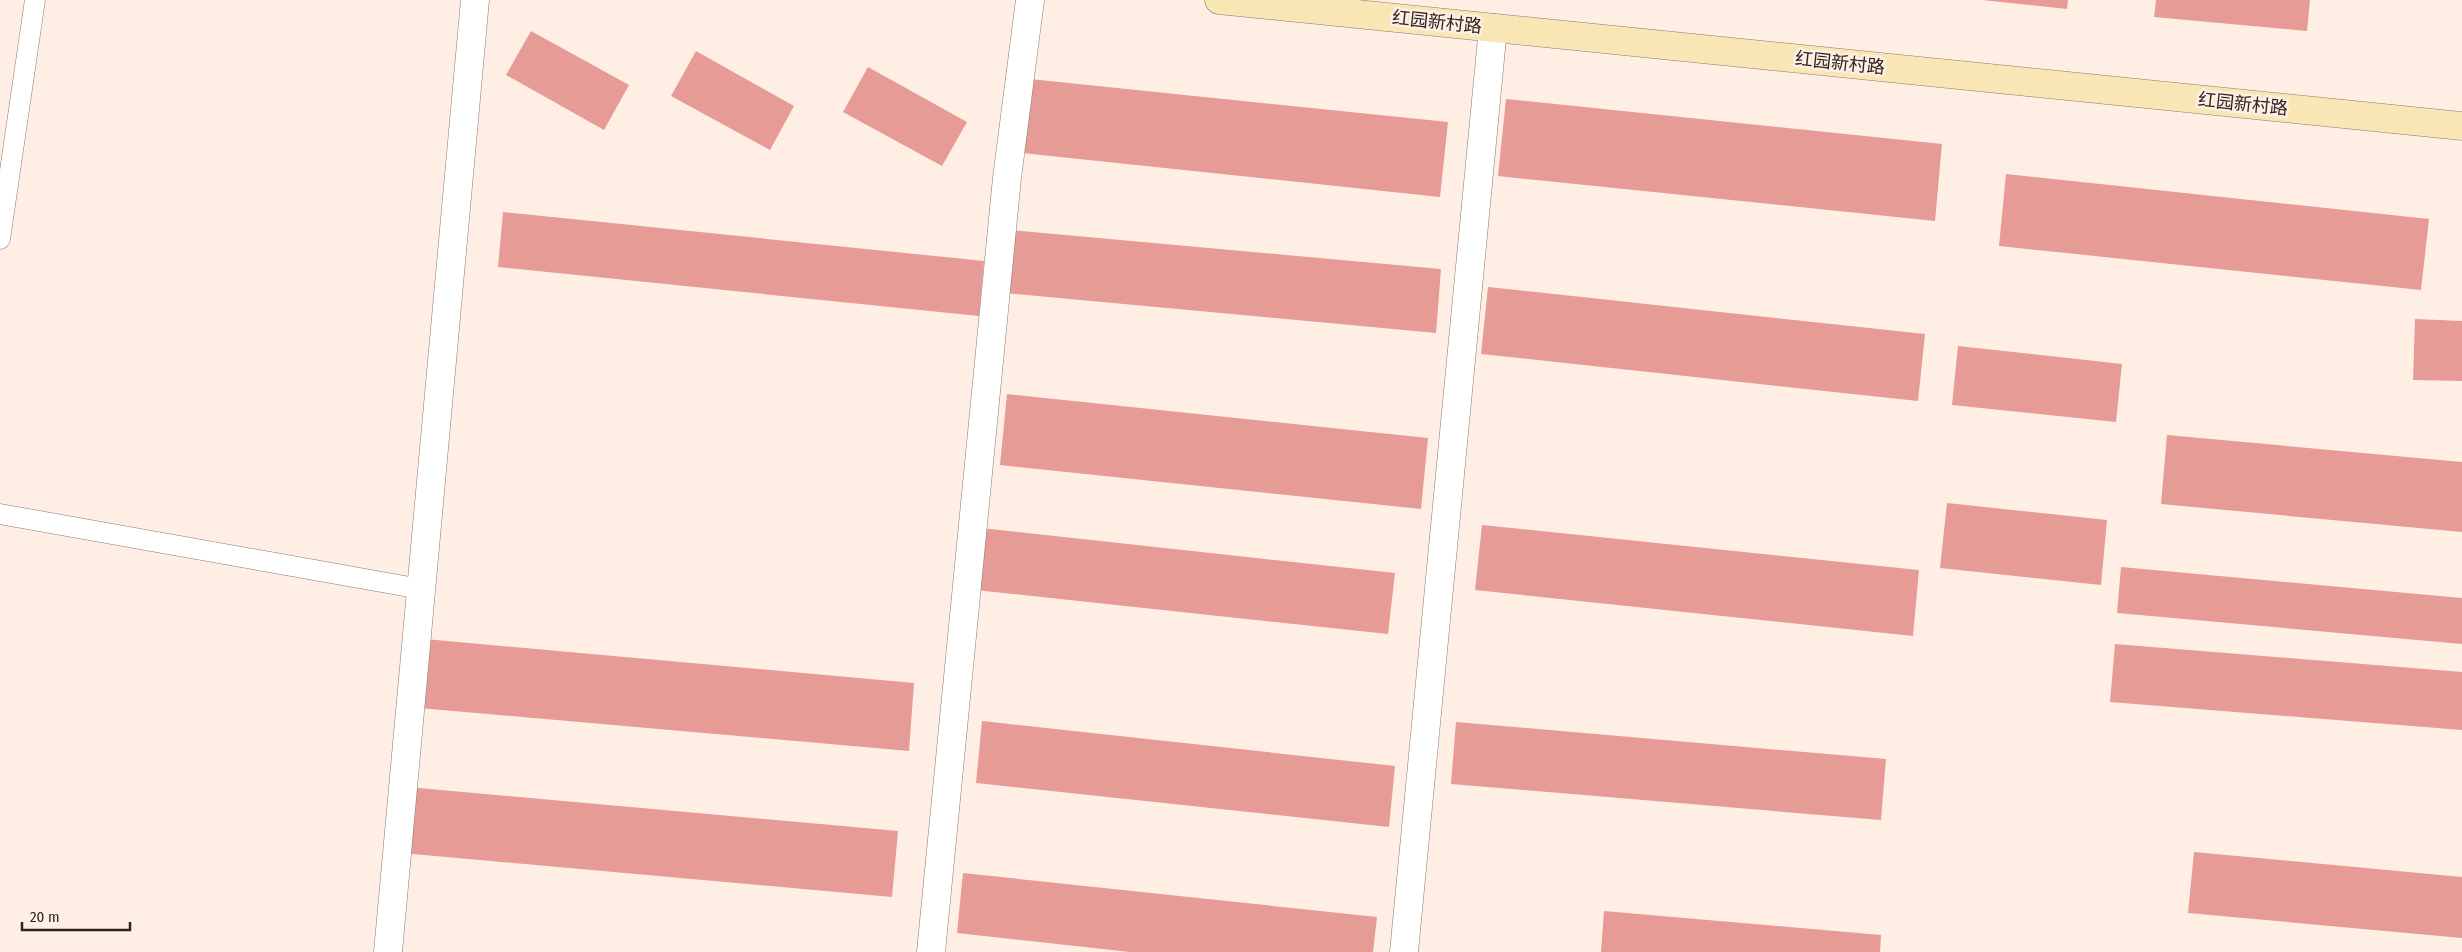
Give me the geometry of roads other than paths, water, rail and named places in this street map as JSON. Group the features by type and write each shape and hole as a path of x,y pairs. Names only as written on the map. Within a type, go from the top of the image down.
{"main road":[{"name":"红园新村路","path":"1219,0 2462,126"}],"street":[{"path":"388,952 474,0"},
{"path":"931,952 1006,188 1030,0"},
{"path":"1404,952 1493,28"}],"lane":[{"path":"0,239 35,0"},
{"path":"0,514 421,590"}]}
